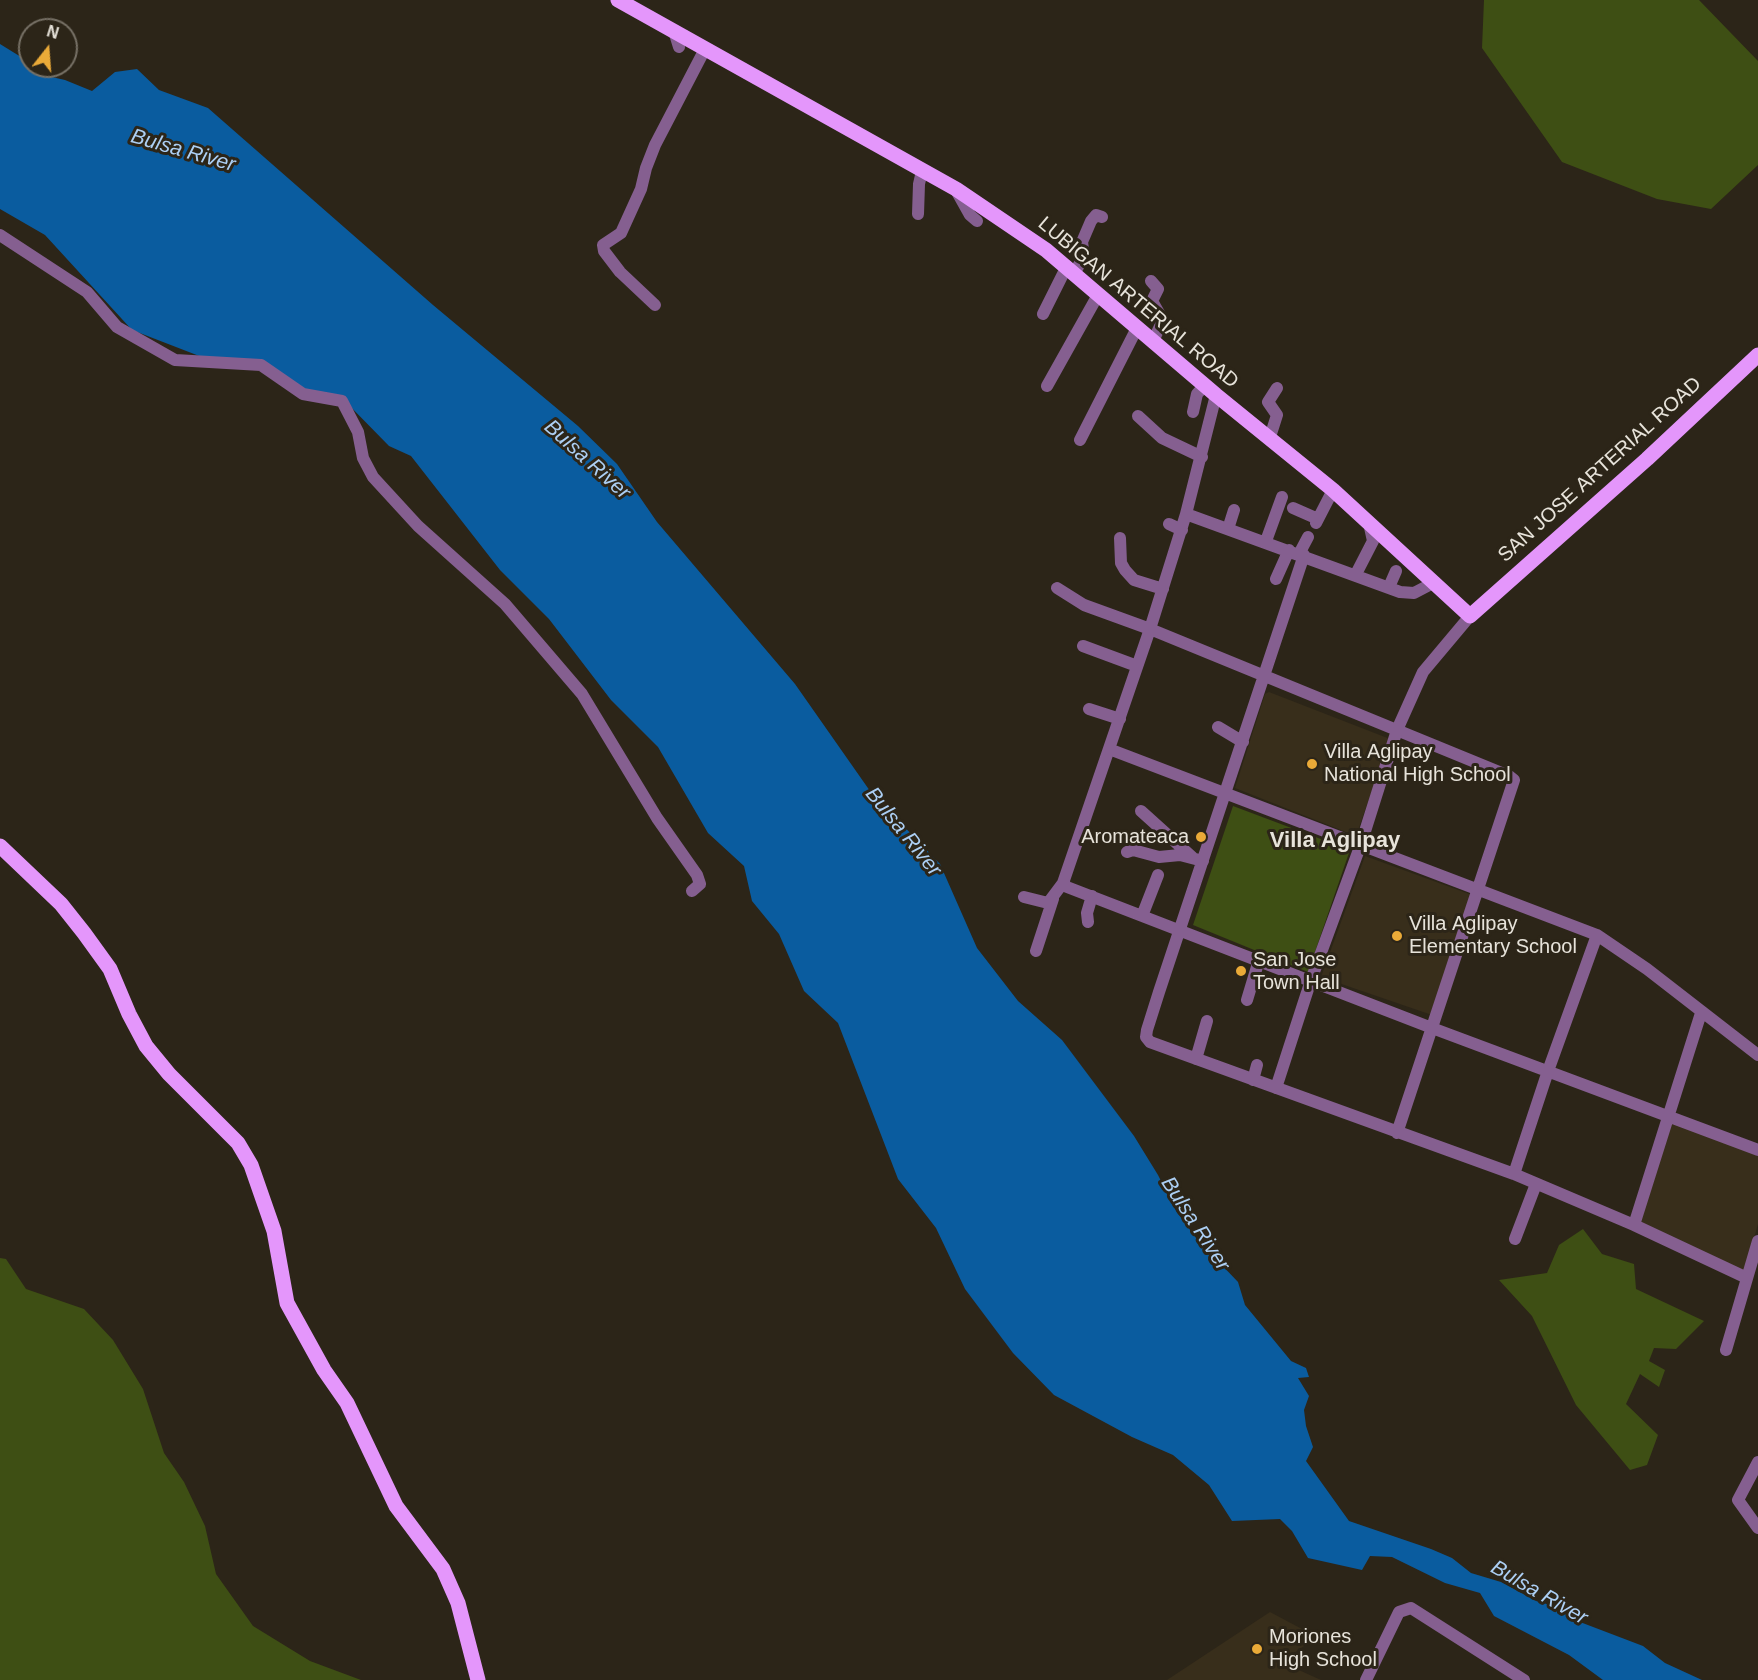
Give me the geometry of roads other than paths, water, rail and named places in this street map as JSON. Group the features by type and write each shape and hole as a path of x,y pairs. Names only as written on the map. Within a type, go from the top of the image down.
{"main road":[{"name":"LUBIGAN ARTERIAL ROAD","path":"618,0 956,189 1071,269 1098,295 1210,390 1333,490 1470,616"},
{"name":"SAN JOSE ARTERIAL ROAD","path":"1470,616 1647,459 1758,355"},
{"path":"0,846 61,904 84,933 110,969 129,1014 147,1047 169,1074 238,1143 247,1158 262,1193 274,1231 287,1303 324,1370 347,1403 385,1487 443,1569 458,1603 478,1680"}],"street":[{"path":"674,31 679,47"},
{"path":"655,305 635,289 616,267 603,245 621,233 641,189 655,145 705,49"},
{"path":"918,214 922,171"},
{"path":"956,189 970,215 978,221"},
{"path":"1043,314 1071,269 1084,256 1082,242 1091,221 1096,215 1102,217"},
{"path":"0,235 87,292 117,327 175,360 261,365 303,394 342,401 358,432 363,458 373,477 418,526 505,604 582,694 657,818 697,875 700,884 692,891"},
{"path":"1151,280 1158,289 1152,301 1163,320 1153,341"},
{"path":"1047,386 1098,295"},
{"path":"1080,440 1137,328"},
{"path":"1270,437 1281,421 1268,402 1277,388"},
{"path":"1036,951 1053,899 1063,883 1182,530 1202,457 1210,390 1197,394 1193,412"},
{"path":"1138,416 1167,441 1202,457"},
{"path":"1293,508 1317,521 1333,490"},
{"path":"1266,541 1282,497"},
{"path":"1228,529 1234,510"},
{"path":"1186,514 1266,541 1400,592 1414,593 1435,582"},
{"path":"1356,574 1373,541 1369,523"},
{"path":"1169,524 1182,530"},
{"path":"1276,579 1308,537"},
{"path":"1120,538 1121,563 1125,570 1134,580 1162,589"},
{"path":"1298,553 1265,677 1226,792 1198,859 1180,930 1146,1037 1150,1042 1514,1174 1634,1225 1747,1278"},
{"path":"1389,587 1396,571"},
{"path":"1057,588 1084,605 1150,629 1514,780 1397,1133"},
{"path":"1276,1088 1311,980 1361,844 1397,730 1423,672 1470,616"},
{"path":"1083,646 1137,666"},
{"path":"1089,709 1119,719"},
{"path":"1218,727 1243,742"},
{"path":"1109,749 1597,935 1647,969 1758,1055"},
{"path":"1141,811 1198,859"},
{"path":"1127,852 1133,850 1160,857 1180,855 1198,859"},
{"path":"1142,916 1158,875"},
{"path":"1063,883 1067,887 1432,1029 1758,1150"},
{"path":"1088,922 1087,913 1092,896"},
{"path":"1023,897 1042,903 1053,899"},
{"path":"1514,1174 1597,935"},
{"path":"1247,1000 1259,960"},
{"path":"1634,1225 1701,1013"},
{"path":"1196,1059 1207,1021"},
{"path":"1253,1080 1257,1065"},
{"path":"1515,1239 1536,1184"},
{"path":"1726,1350 1758,1241"},
{"path":"1758,1462 1738,1500 1758,1528"},
{"path":"1366,1680 1399,1612 1411,1608 1524,1680"}],"water":[{"name":"Bulsa River","path":"0,44 18,55 18,78 56,78 92,91 115,72 137,69 159,90 208,108 433,305 578,426 617,464 657,522 795,684 870,791 940,864 977,948 1018,1001 1062,1040 1134,1136 1158,1175 1176,1211 1196,1238 1238,1282 1245,1305 1291,1361 1306,1368 1309,1377 1298,1378 1309,1396 1304,1410 1306,1426 1313,1447 1306,1461 1349,1521 1452,1558 1471,1573 1501,1582 1536,1601 1561,1608 1580,1622 1643,1646 1665,1663 1702,1680 1603,1680 1569,1655 1494,1616 1480,1593 1445,1583 1392,1557 1370,1556 1362,1570 1308,1558 1292,1531 1280,1519 1232,1521 1209,1485 1173,1455 1132,1437 1054,1395 1013,1353 965,1289 936,1228 898,1179 838,1023 804,991 779,934 752,901 744,866 708,833 658,747 611,700 549,619 500,570 411,456 389,446 342,398 305,392 263,361 207,359 132,330 45,235 0,209"}],"place":[{"name":"Villa Aglipay National High School","path":"1312,764"},
{"name":"Aromateaca","path":"1201,837"},
{"name":"Villa Aglipay Elementary School","path":"1397,936"},
{"name":"San Jose Town Hall","path":"1241,971"},
{"name":"Moriones High School","path":"1257,1649"}],"district":[{"name":"Villa Aglipay","path":"1335,841"}]}
